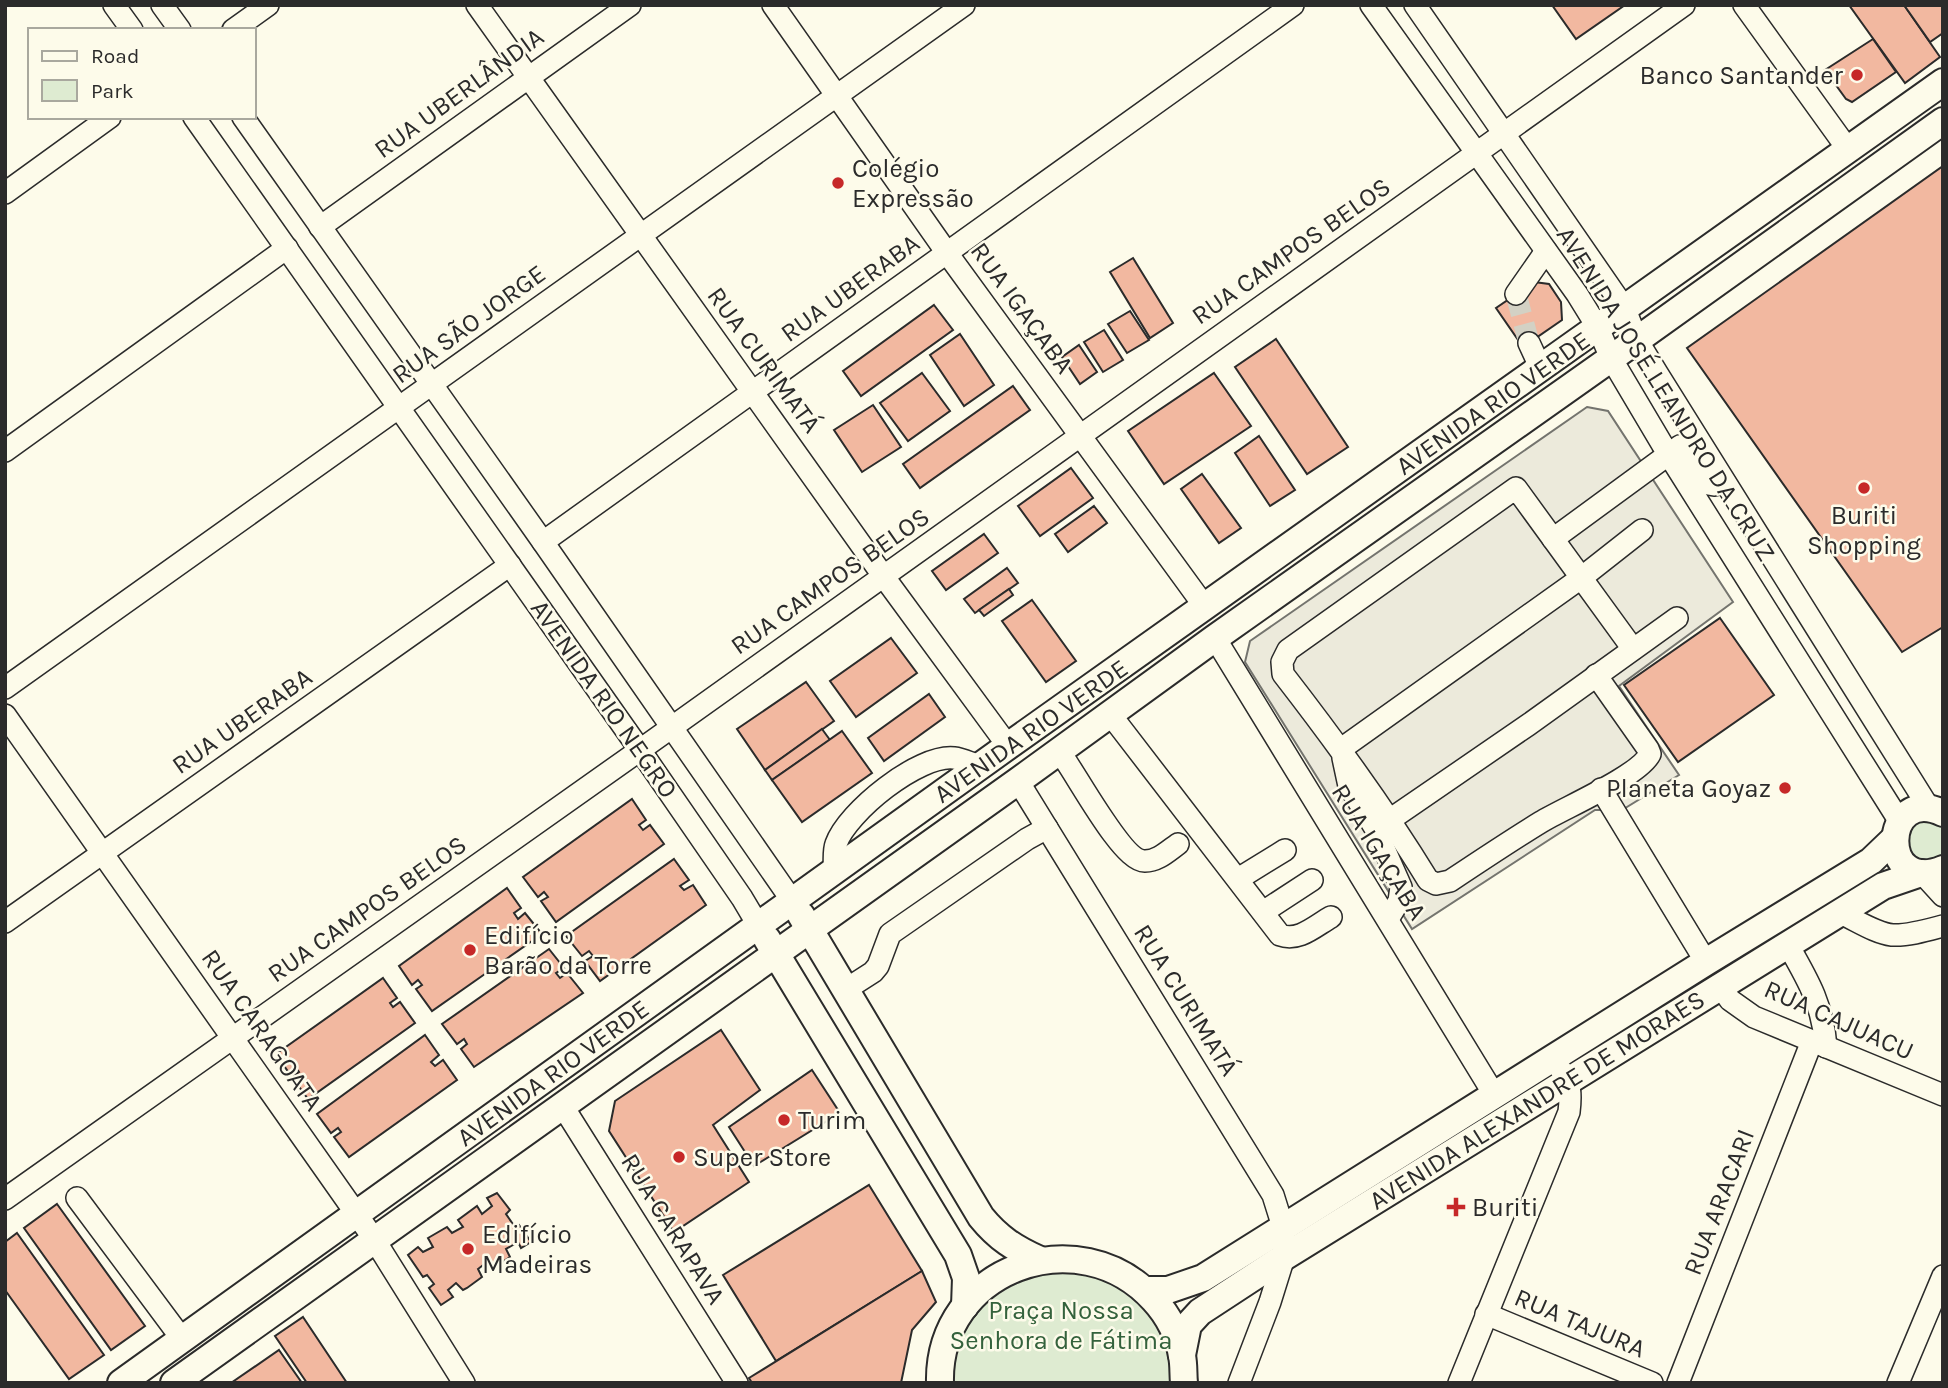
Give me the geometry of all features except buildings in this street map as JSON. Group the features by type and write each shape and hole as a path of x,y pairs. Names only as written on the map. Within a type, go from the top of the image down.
{"main road":[{"name":"AVENIDA RIO VERDE","path":"121,1383 980,766 1943,82"},
{"name":"AVENIDA RIO VERDE","path":"174,1383 1943,121"},
{"name":"AVENIDA ALEXANDRE DE MORAES","path":"1145,1290 1168,1290 1203,1278 1496,1096 1706,961 1871,861 1912,811 1936,809"},
{"path":"1897,830 1894,848 1904,864 1928,871"},
{"name":"AVENIDA ALEXANDRE DE MORAES","path":"1182,1355 1188,1325 1200,1312 1284,1257 1883,886 1928,871"},
{"name":"AVENIDA RIO NEGRO","path":"793,902 981,1217 995,1234 1012,1248 1040,1260"},
{"name":"AVENIDA RIO NEGRO","path":"758,925 958,1255 966,1278 965,1306"},
{"path":"940,1383 940,1368 948,1335 965,1306 986,1284 1003,1274 1040,1260 1078,1259 1114,1269 1145,1290 1168,1320 1182,1355 1184,1383"}],"street":[{"path":"114,5 131,28"},
{"path":"162,5 179,28"},
{"path":"236,28 268,5"},
{"name":"RUA CURIMATÁ","path":"477,5 1008,747"},
{"name":"RUA UBERLÂNDIA","path":"320,227 630,5"},
{"name":"RUA IGAÇABA","path":"773,5 947,253 1205,607"},
{"name":"RUA SÃO JORGE","path":"5,688 964,5"},
{"name":"RUA UBERABA","path":"543,542 1293,5"},
{"name":"AVENIDA JOSÉ LEANDRO DA CRUZ","path":"1371,5 1598,328 1611,358 1668,454 1897,830"},
{"name":"AVENIDA JOSÉ LEANDRO DA CRUZ","path":"1415,5 1625,309 1637,340 1725,483 1936,809"},
{"name":"RUA CAMPOS BELOS","path":"5,1199 884,577 1684,5"},
{"path":"1744,5 1847,148"},
{"path":"5,192 107,119"},
{"name":"AVENIDA RIO NEGRO","path":"195,119 640,750 758,925"},
{"name":"AVENIDA RIO NEGRO","path":"244,119 793,902"},
{"path":"5,451 287,248"},
{"path":"1516,294 1546,251"},
{"path":"1529,343 1541,369"},
{"path":"1553,540 1677,447 1685,447 1708,484 1725,483"},
{"path":"1596,675 1650,754 1647,760 1634,770 1542,821 1450,881 1436,884 1428,880 1391,819 1283,674 1282,662 1288,650 1516,488 1633,649"},
{"path":"1341,749 1581,578 1642,530"},
{"name":"RUA UBERABA","path":"5,922 510,565"},
{"path":"1391,819 1677,618"},
{"name":"RUA IGAÇABA","path":"1215,638 1496,1096"},
{"path":"1110,714 1280,935 1289,938 1299,936 1331,917"},
{"name":"RUA CARAGOATA","path":"5,715 357,1214 464,1383"},
{"path":"1341,749 1349,786 1375,828 1401,887 1399,901 1388,919"},
{"path":"1059,751 1075,771 1115,839 1129,855 1143,862 1156,859 1178,844"},
{"path":"834,871 835,846 845,828 880,794 906,774 933,761 953,758 980,766"},
{"name":"RUA CURIMATÁ","path":"1018,781 1273,1195 1283,1227 1284,1257 1238,1383"},
{"path":"1601,789 1706,961"},
{"path":"845,990 878,966 890,934 1047,828"},
{"path":"1238,879 1284,850"},
{"path":"1928,871 1943,896"},
{"path":"1264,912 1312,880"},
{"path":"1840,912 1868,927 1892,935 1943,926"},
{"path":"1788,945 1820,1007 1824,1026 1819,1044"},
{"name":"RUA CAJUACU","path":"1721,987 1730,1000 1754,1017 1943,1096"},
{"name":"RUA ARACARI","path":"1678,1383 1819,1044"},
{"path":"1459,1383 1569,1112 1569,1082 1554,1059"},
{"name":"RUA CARAPAVA","path":"562,1105 737,1383"},
{"path":"77,1198 182,1339"},
{"path":"1898,1383 1943,1276"},
{"name":"RUA TAJURA","path":"1486,1314 1652,1383"}],"green space":[{"path":"1918,819 1943,824 1943,856 1925,861 1908,852 1907,829"},
{"name":"Praça Nossa Senhora de Fátima","path":"1043,1267 1119,1281 1165,1331 1174,1383 949,1383 955,1337 976,1304"}],"shaded area":[{"path":"1587,407 1608,411 1733,602 1619,686 1679,775 1622,810 1595,810 1412,929 1245,662 1250,641"}],"tunnel":[{"path":"1516,294 1529,343"}],"place":[{"name":"Banco Santander","path":"1857,75"},
{"name":"Colégio Expressão","path":"838,183"},
{"name":"Buriti Shopping","path":"1864,488"},
{"name":"Planeta Goyaz","path":"1785,788"},
{"name":"Edifício Barão da Torre","path":"470,950"},
{"name":"Turim","path":"784,1120"},
{"name":"Super Store","path":"679,1157"},
{"name":"Buriti","path":"1456,1207"},
{"name":"Edifício Madeiras","path":"468,1249"}]}
